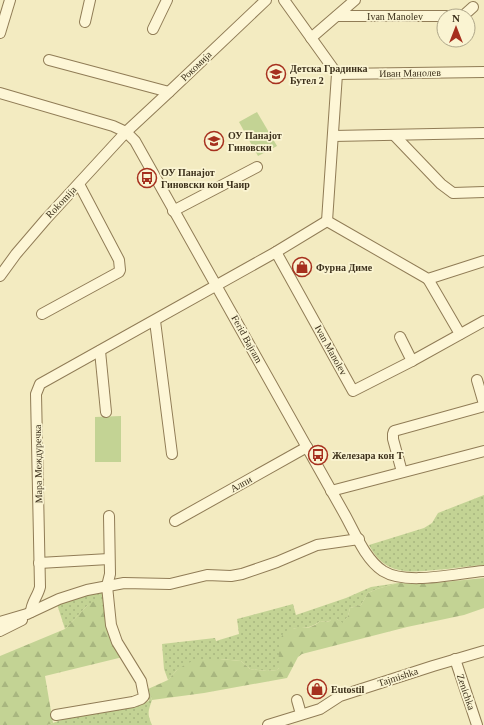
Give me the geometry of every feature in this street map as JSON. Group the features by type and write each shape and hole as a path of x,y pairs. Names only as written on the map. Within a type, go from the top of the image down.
{"street":[{"path":"0,34 10,0"},
{"path":"85,22 90,0"},
{"path":"153,30 167,0"},
{"name":"Рокомија","path":"126,132 266,0"},
{"path":"284,0 337,74 327,221"},
{"path":"311,38 355,0"},
{"name":"Ivan Manolev","path":"337,16 463,16 473,7"},
{"path":"49,60 169,92"},
{"name":"Иван Манолев","path":"337,74 484,72"},
{"name":"Ferid Bajram","path":"0,94 113,126 126,132 135,141 331,491 366,552 379,567 384,571 397,576 419,578 484,571"},
{"name":"Rokomija","path":"0,276 16,254 126,132"},
{"path":"333,136 395,136 484,133"},
{"path":"395,136 441,184 453,193 484,192"},
{"path":"173,211 257,167"},
{"path":"42,314 119,272 120,270 119,260 79,184"},
{"path":"216,286 327,221"},
{"path":"327,221 428,279 460,334"},
{"name":"Ivan Manolev","path":"276,252 353,391 412,361 484,321"},
{"path":"428,279 484,261"},
{"name":"Мара Междуречка","path":"29,613 39,591 37,390 42,382 216,286"},
{"path":"155,321 172,454"},
{"path":"400,337 412,361"},
{"path":"100,351 106,412"},
{"path":"402,472 393,439 394,431 483,401 477,380"},
{"name":"Алпи","path":"175,521 307,447"},
{"path":"331,491 484,451"},
{"path":"56,715 133,702 144,696 144,688 140,677 113,632 107,586 110,574 109,516"},
{"path":"0,622 29,613 71,595 107,586 124,583 170,584 207,575 231,576 242,574 317,546 359,539"},
{"path":"39,563 109,559"},
{"path":"0,631 22,619 29,613"},
{"name":"Tajmishka","path":"268,725 320,709 340,696 484,651"},
{"name":"Zenichka","path":"455,659 477,725"},
{"path":"297,700 301,714"}],"green space":[{"path":"257,112 277,146 258,156 239,122"},
{"path":"121,416 121,462 95,462 95,417"},
{"path":"484,495 484,565 424,571 397,570 382,562 375,555 369,545 424,528 432,523 438,513"},
{"path":"484,578 484,608 464,615 407,627 302,654 298,657 287,678 204,693 152,700 148,689 168,680 177,670 186,664 205,659 241,661 250,669 267,671 277,670 279,668 280,642 285,632 290,629 307,628 320,621 330,621 334,616 343,623 348,616 350,608 361,605 368,593 377,589 398,583 424,584"},
{"path":"398,583 368,593 361,605 350,608 348,616 343,624 337,619 325,622 320,621 308,627 294,628 279,646 279,668 277,670 267,671 250,669 241,661 205,659 177,670 168,680 164,669 162,644 215,638 216,641 239,634 237,619 293,604 296,615 346,598 371,587"},
{"path":"107,586 111,625 105,615 100,600 87,606 65,629 56,601"},
{"path":"97,599 100,599 109,621 127,656 45,676 53,723 47,725 0,725 0,656 65,629 87,606"},
{"path":"146,689 148,689 152,700 149,718 152,725 47,725 72,717 149,701"}],"place":[{"name":"Детска Градинка Бутел 2","path":"276,74"},
{"name":"ОУ Панајот Гиновски","path":"214,141"},
{"name":"ОУ Панајот Гиновски кон Чаир","path":"147,178"},
{"name":"Фурна Диме","path":"302,267"},
{"name":"Железара кон Т","path":"318,455"},
{"name":"Eutostil","path":"317,689"}]}
